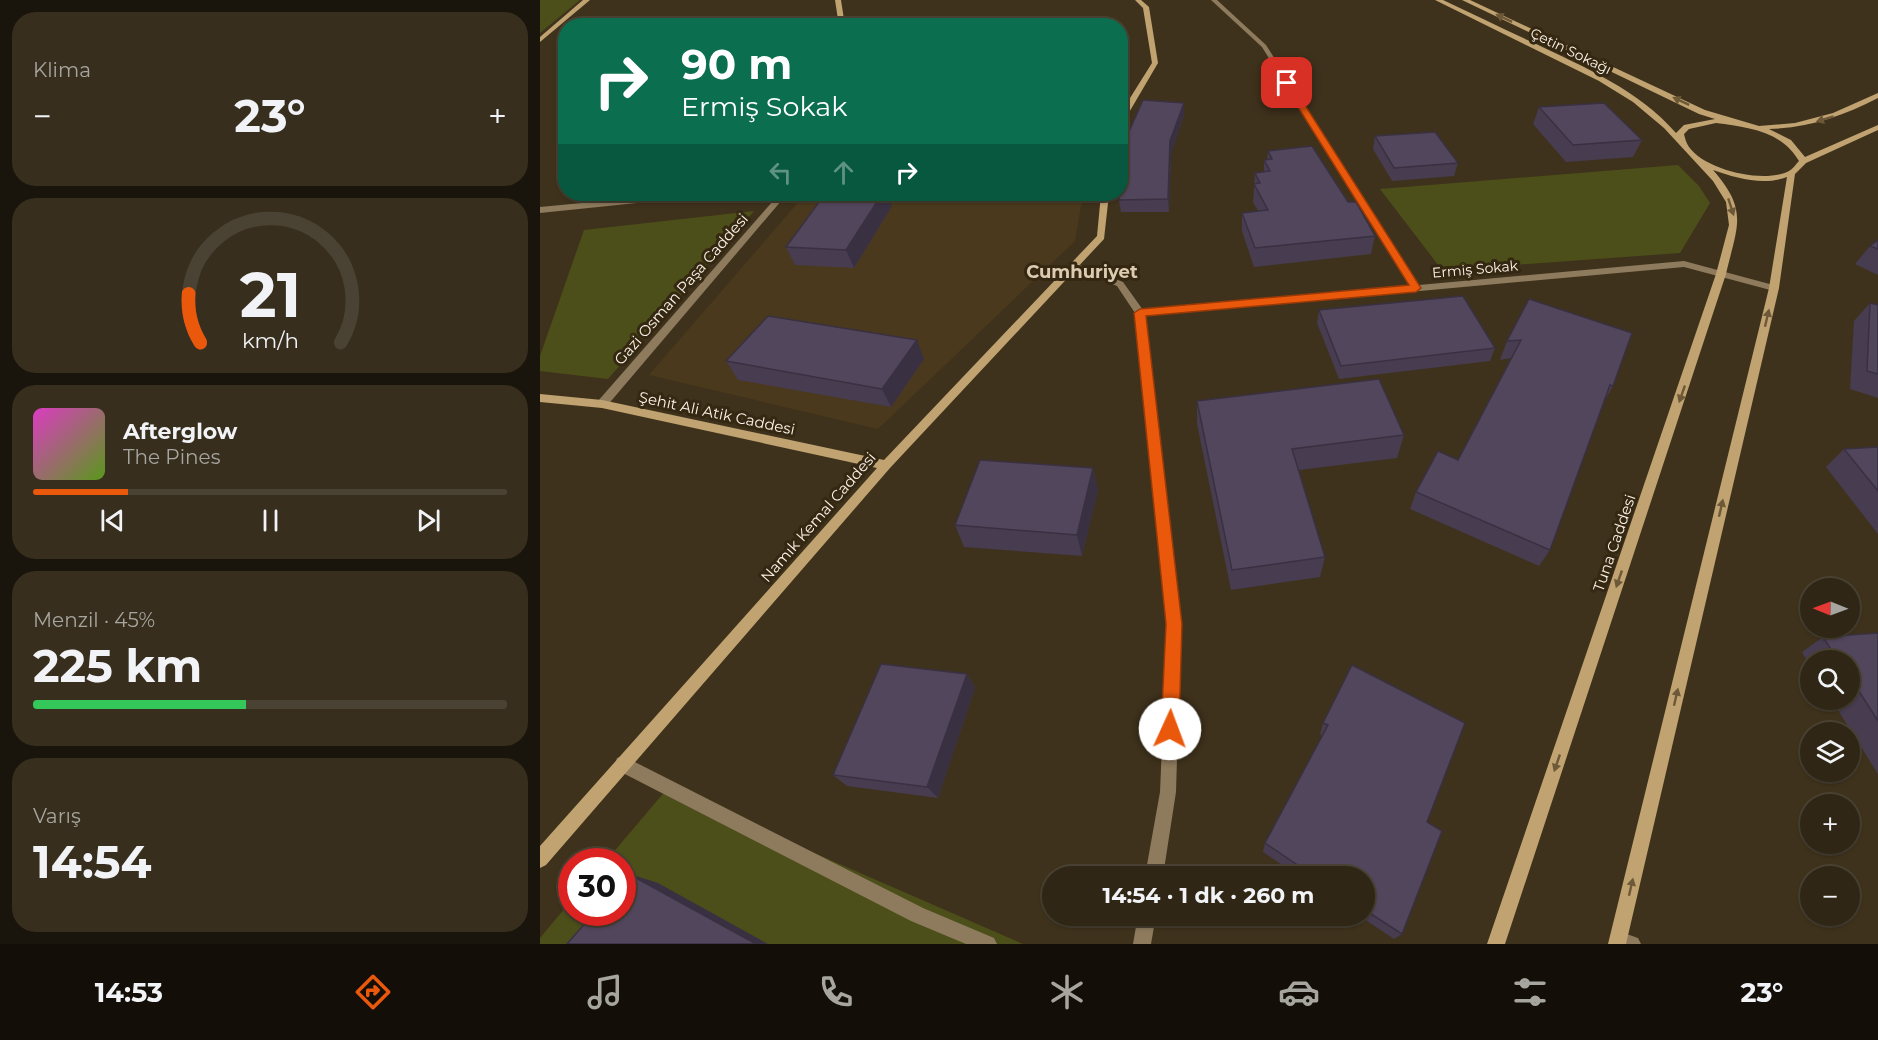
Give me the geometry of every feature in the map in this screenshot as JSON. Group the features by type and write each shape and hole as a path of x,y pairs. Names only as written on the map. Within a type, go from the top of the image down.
{"street":[{"path":"566,18 587,0"},
{"path":"838,0 841,18"},
{"path":"1128,108 1155,63 1146,7 1138,0"},
{"path":"1214,0 1264,46 1416,288"},
{"name":"Çetin Sokağı","path":"1438,0 1627,93 1654,112 1686,151 1698,160"},
{"path":"1465,0 1702,112 1735,123"},
{"path":"540,40 558,25"},
{"path":"1755,127 1805,125 1826,120 1878,95"},
{"path":"1680,142 1680,133 1693,125 1716,121 1735,123 1755,127 1789,142 1799,151 1803,160 1801,169 1791,175 1776,178 1746,176 1715,168 1698,160"},
{"path":"1803,160 1878,127"},
{"name":"Tuna Caddesi","path":"1496,944 1721,274 1735,220 1719,182 1698,160"},
{"path":"1622,943 1774,288 1791,175"},
{"path":"540,210 627,201"},
{"name":"Gazi Osman Paşa Caddesi","path":"602,404 777,201"},
{"name":"Namık Kemal Caddesi","path":"540,859 886,465 1101,237 1104,201"},
{"name":"Ermiş Sokak","path":"1140,313 1684,264 1774,288"},
{"path":"1074,266 1120,284 1140,313 1174,624 1168,792 1156,866"},
{"name":"Şehit Ali Atik Caddesi","path":"540,398 602,404 886,465"},
{"path":"624,764 917,915 988,944"},
{"path":"1142,944 1145,926"}],"shaded area":[{"path":"799,201 1082,201 1075,241 878,429 649,375"}],"green space":[{"path":"540,0 580,0 558,18 540,33"},
{"path":"1678,165 1699,186 1710,203 1680,253 1442,270 1380,189"},
{"path":"754,211 608,379 540,371 540,356 584,230"},
{"path":"667,789 1023,944 540,944 540,938 558,917 558,926 636,926 636,848 617,848"}],"building":[{"path":"1143,100 1184,103 1170,141 1168,199 1128,200 1128,134"},
{"path":"1604,103 1642,140 1573,145 1539,107"},
{"path":"1435,132 1458,163 1394,168 1375,136"},
{"path":"1312,146 1348,202 1356,202 1375,236 1255,248 1242,213 1268,210 1254,184 1260,183 1255,173 1270,171 1264,160 1272,159 1268,151"},
{"path":"820,201 878,201 846,250 786,247"},
{"path":"1878,240 1878,249 1870,246"},
{"path":"1463,296 1495,348 1341,366 1319,310"},
{"path":"1529,299 1632,333 1613,386 1610,385 1550,550 1416,492 1438,451 1458,460 1521,340 1507,341"},
{"path":"1870,303 1878,305 1878,374 1867,371"},
{"path":"768,316 917,340 882,389 726,361"},
{"path":"1379,379 1404,435 1292,449 1325,557 1232,570 1197,401"},
{"path":"1878,447 1878,491 1844,449"},
{"path":"980,460 1093,468 1077,535 955,525"},
{"path":"1878,633 1878,721 1860,693 1860,650 1831,650 1824,638 1860,638 1860,634"},
{"path":"881,664 967,674 927,787 833,775"},
{"path":"1352,665 1465,723 1427,822 1442,831 1402,934 1375,916 1375,866 1299,866 1265,843 1328,725 1323,723"},
{"path":"636,878 756,944 567,944 583,926 636,926"}],"district":[{"name":"Cumhuriyet","path":"1082,272"}],"route":[{"path":"1170,729 1174,624 1140,313 1416,288 1287,83"}]}
